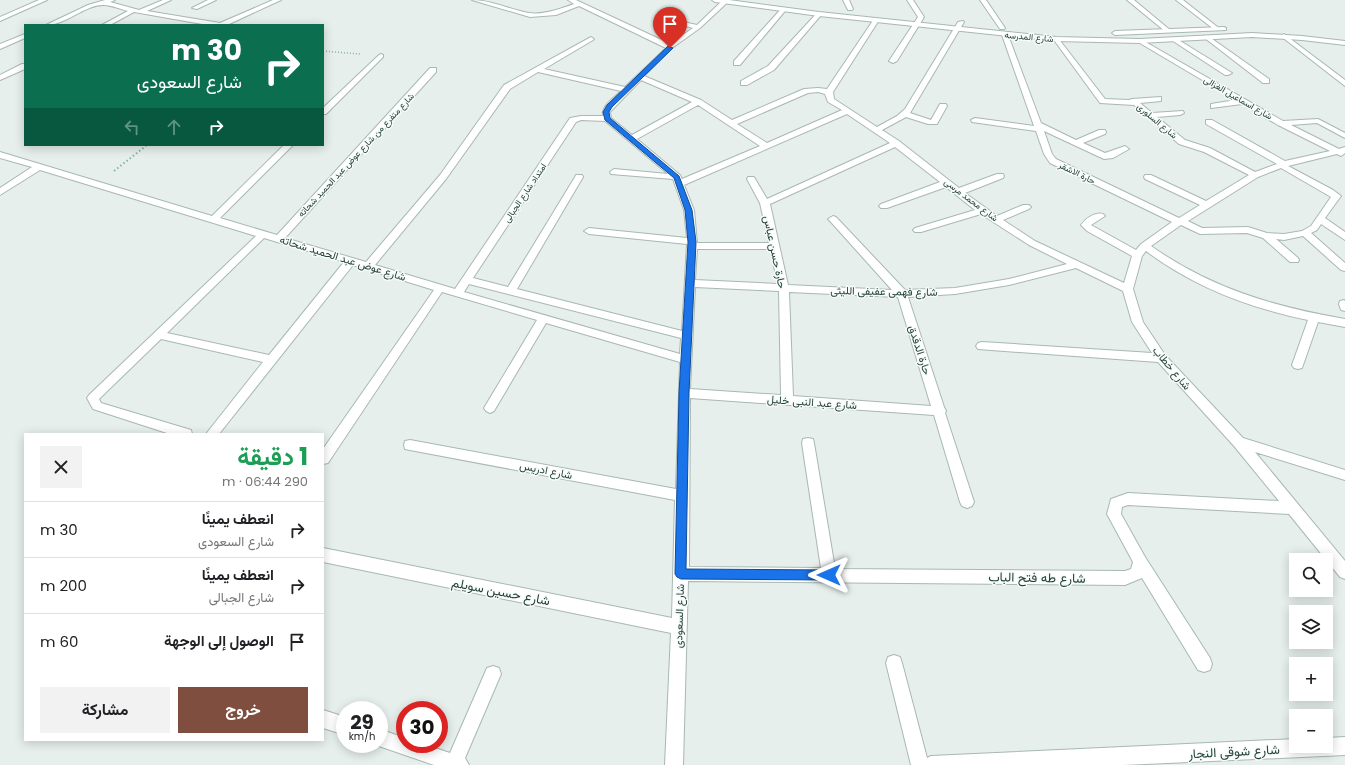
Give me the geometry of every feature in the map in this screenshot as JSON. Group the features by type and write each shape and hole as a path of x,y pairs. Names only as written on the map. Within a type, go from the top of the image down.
{"street":[{"path":"0,19 44,0"},
{"path":"50,24 90,6 113,0"},
{"path":"107,24 168,0"},
{"path":"195,8 213,0"},
{"path":"224,24 278,0"},
{"path":"475,0 530,14 543,15 556,13 579,4"},
{"path":"571,0 670,48"},
{"name":"شارع المدرسه","path":"714,0 783,10 916,24 959,26 1056,39 1140,41 1236,36 1284,36 1345,43"},
{"path":"759,0 806,5"},
{"path":"846,0 850,9"},
{"path":"893,60 921,17 910,0"},
{"name":"حارة الاشقر","path":"982,0 1004,31 1048,154 1053,160 1200,231 1248,230 1266,236"},
{"path":"1130,0 1168,31"},
{"path":"1179,0 1217,29"},
{"path":"607,119 606,112 609,106 670,48 698,27 726,1"},
{"path":"105,3 137,11 214,24"},
{"path":"843,8 858,10"},
{"path":"737,63 783,10"},
{"path":"744,83 771,68 819,14"},
{"name":"شارع المدرسه","path":"913,16 959,26"},
{"path":"663,18 698,27"},
{"path":"732,123 807,91 818,90 829,92 876,20"},
{"path":"876,130 905,114 959,26"},
{"name":"شارع المدرسه","path":"1004,31 1088,33 1232,28"},
{"path":"0,47 24,36"},
{"path":"1284,36 1345,84"},
{"path":"1208,38 1266,81"},
{"path":"368,266 443,177 507,87 591,39"},
{"name":"شارع السلورى","path":"1056,39 1103,101 1132,101 1140,104 1182,142 1207,150 1255,175"},
{"path":"1175,40 1228,73"},
{"name":"شارع اسماعيل الغزالى","path":"1140,41 1281,123 1343,152"},
{"path":"324,111 381,56"},
{"path":"0,78 24,66"},
{"name":"شارع متفرع من شارع عوض عبد الحميد شحاته","path":"278,239 433,70"},
{"path":"538,70 626,90"},
{"path":"640,77 698,102 767,146"},
{"name":"شارع محمد مرسى","path":"829,92 831,100 896,143 982,211 1032,243 1128,289"},
{"path":"1132,101 1158,99"},
{"path":"1214,106 1244,101"},
{"path":"631,139 698,102"},
{"path":"905,114 928,122 934,122 943,106"},
{"path":"614,172 678,181 767,146 847,111"},
{"path":"1152,115 1180,113"},
{"name":"امتداد شارع الجبالى","path":"458,293 573,120 581,118 607,119"},
{"name":"شارع السعودى","path":"607,119 678,181 689,210 692,244 684,393 681,574 674,765"},
{"path":"975,120 1039,127 1104,156 1110,156 1125,148"},
{"path":"1281,123 1318,121 1345,136"},
{"path":"1209,122 1336,196 1314,228 1306,233 1284,237 1266,236"},
{"path":"1076,143 1102,132"},
{"path":"765,204 896,143"},
{"path":"214,219 288,146"},
{"path":"1128,289 1137,255 1145,246 1180,221 1255,175 1283,165 1343,152"},
{"name":"شارع عوض عبد الحميد شحاته","path":"0,155 543,319 686,360"},
{"path":"0,192 40,166"},
{"path":"958,192 1000,176"},
{"path":"1148,176 1208,205"},
{"path":"511,291 579,177"},
{"name":"حارة حسن عباس","path":"752,179 765,204 784,289 787,400"},
{"path":"884,206 947,183"},
{"path":"1330,192 1345,196"},
{"path":"996,220 1026,206"},
{"path":"918,230 982,211"},
{"path":"1100,216 1088,222 1086,225 1090,230 1137,255"},
{"name":"حارة الدقدق","path":"833,219 902,294 940,411 967,502"},
{"path":"1320,219 1345,237"},
{"path":"589,231 692,244 774,246"},
{"path":"1306,233 1345,268"},
{"path":"183,433 97,406 93,398 263,234"},
{"path":"1266,236 1294,260"},
{"path":"1145,246 1180,270 1221,290 1267,307 1314,318 1345,323"},
{"path":"213,433 351,261"},
{"name":"شارع فهمى عفيفى الليثى","path":"690,283 902,294 955,291 1009,282 1076,265"},
{"path":"467,280 687,336"},
{"path":"324,458 440,288"},
{"name":"شارع خطاب","path":"1128,289 1138,322 1161,358 1239,442 1345,571"},
{"path":"557,322 568,306"},
{"path":"1298,365 1314,318"},
{"path":"490,408 543,319"},
{"path":"158,335 272,360"},
{"path":"982,346 1161,358"},
{"name":"شارع عبد النبى خليل","path":"684,393 940,411"},
{"path":"1239,442 1345,475"},
{"path":"808,443 829,575"},
{"name":"شارع ادريس","path":"410,445 682,496"},
{"path":"1204,664 1140,562 1114,514 1116,503 1128,499 1293,508"},
{"name":"شارع حسين سويلم","path":"324,555 678,627"},
{"name":"شارع طه فتح الباب","path":"681,574 1125,578 1138,574 1140,562"},
{"path":"894,662 920,765"},
{"path":"388,741 457,764 493,674"},
{"path":"324,719 336,723"},
{"name":"شارع شوقى النجار","path":"931,765 1345,746"}],"path":[{"path":"324,51 381,56"},
{"path":"97,184 146,146"}],"route":[{"path":"670,48 609,106 606,112 607,119 677,178 689,210 692,242 684,393 681,574 829,575"}]}
